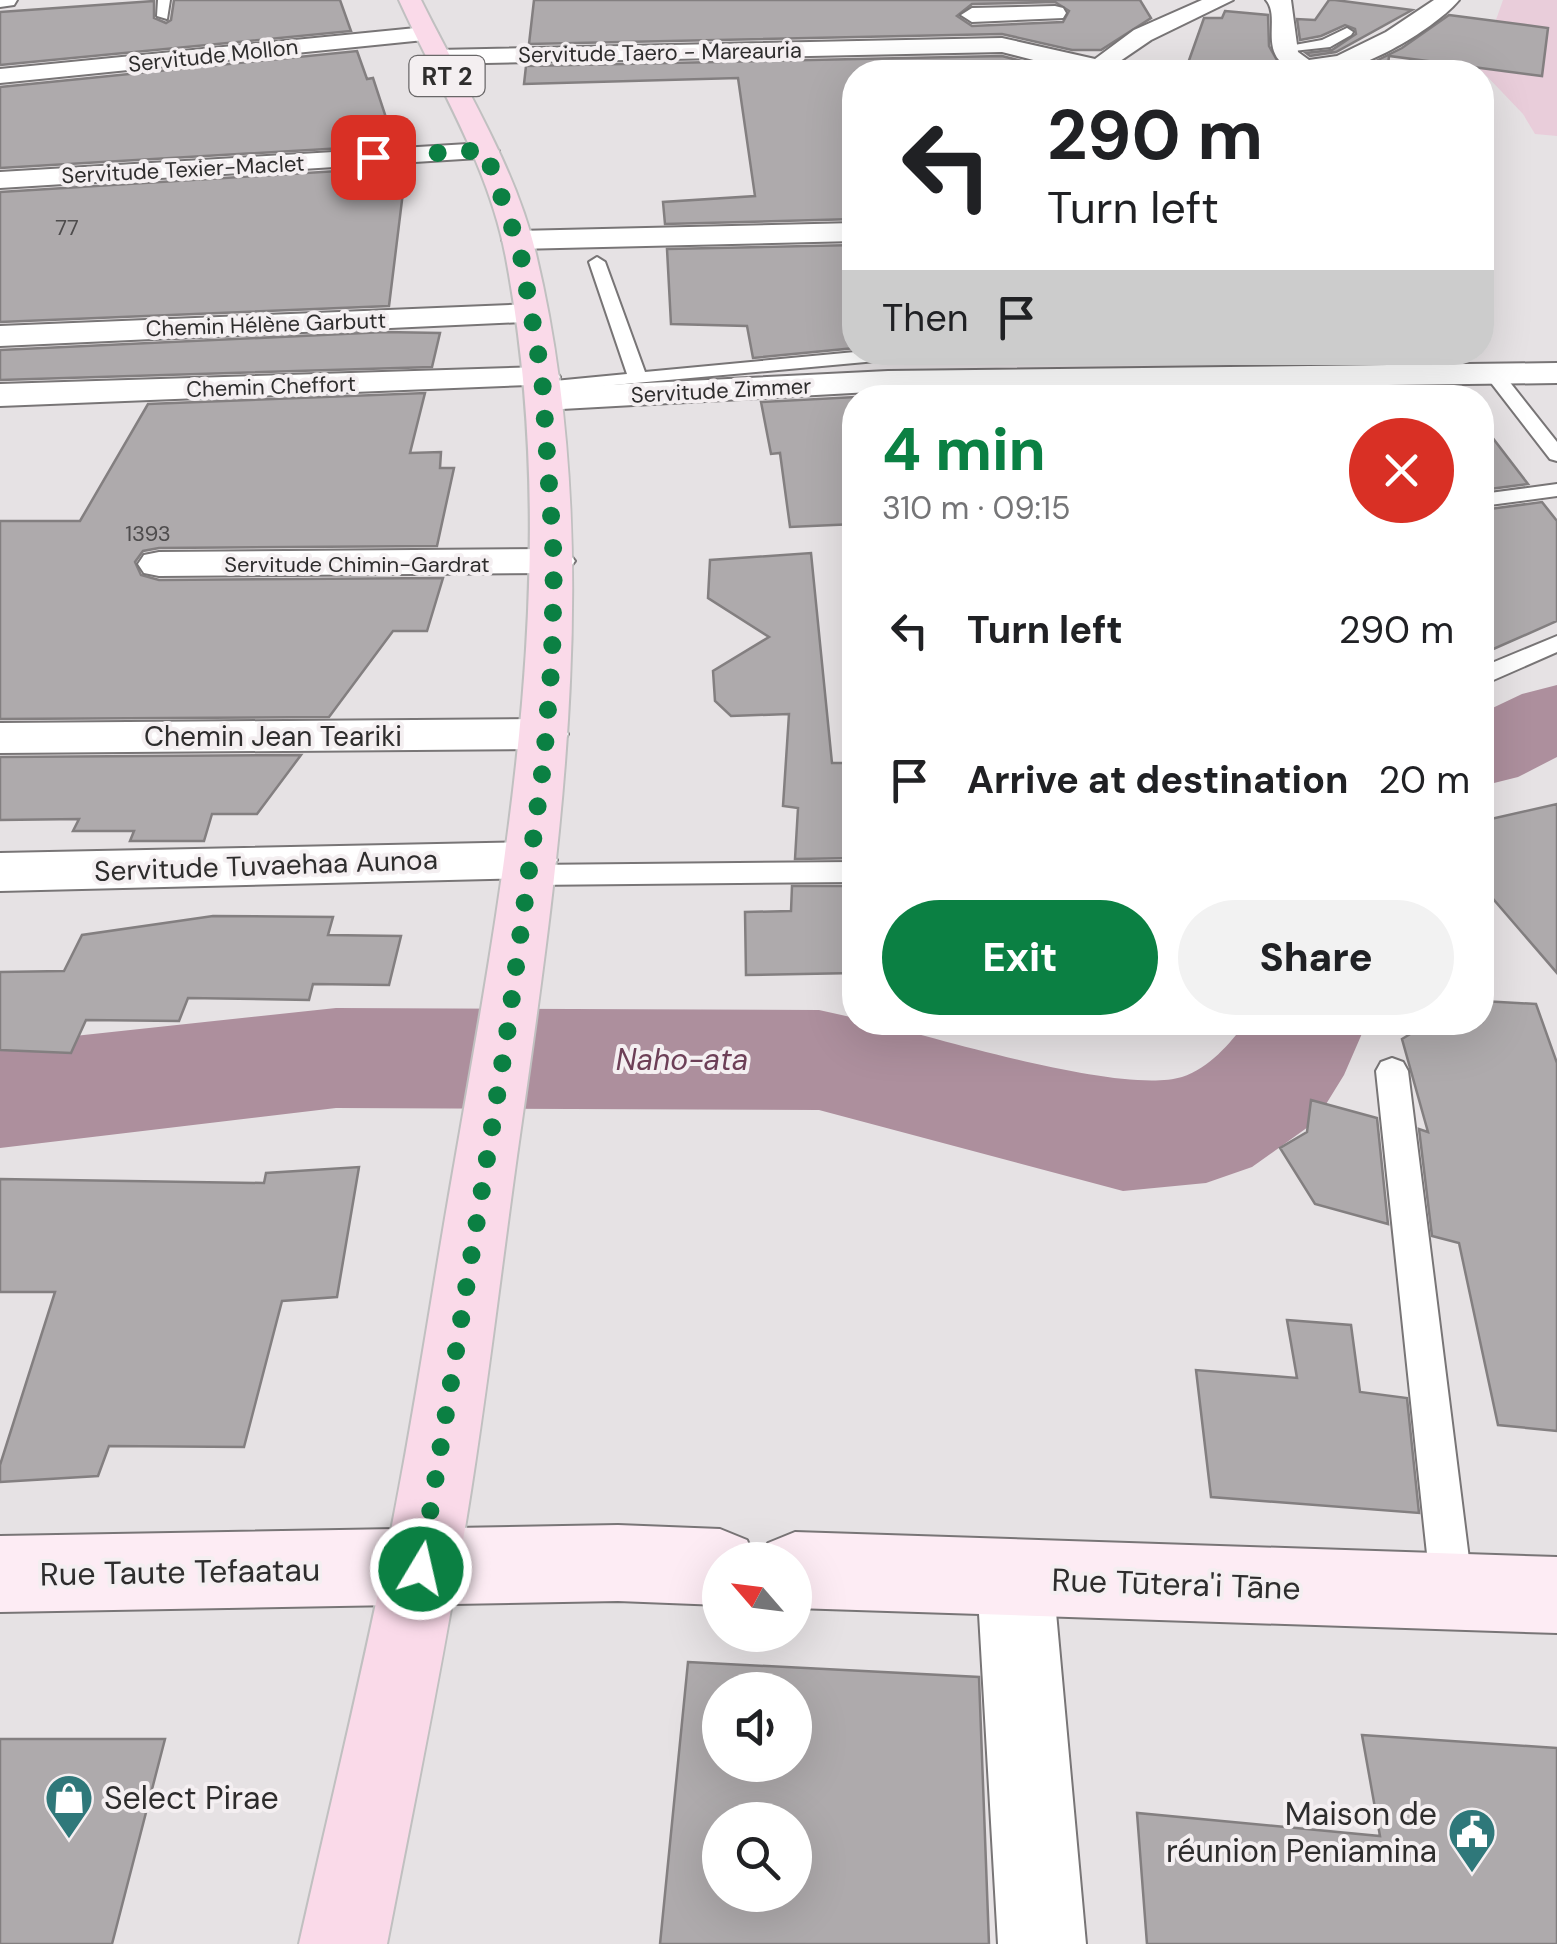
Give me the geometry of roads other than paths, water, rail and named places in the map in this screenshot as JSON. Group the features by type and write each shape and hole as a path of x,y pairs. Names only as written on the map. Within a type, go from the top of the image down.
{"main road":[{"name":"RT 2","path":"343,1944 421,1569 530,868 552,659 554,548 544,388 532,314 517,240 485,150 426,26"},
{"path":"421,1569 618,1563 702,1566"},
{"name":"Rue Taute Tefaatau","path":"0,1574 421,1569"},
{"name":"Rue Tūtera'i Tāne","path":"812,1571 1557,1595"}],"street":[{"name":"Servitude Taero - Mareauria","path":"1107,60 1119,48 1149,32 1222,0"},
{"path":"1277,0 1282,4 1284,48 1294,60"},
{"path":"1337,60 1370,53 1414,27 1448,0"},
{"path":"945,15 1055,13"},
{"name":"Servitude Taero - Mareauria","path":"426,26 1002,46 1030,48 1063,60"},
{"name":"Servitude Mollon","path":"0,76 426,26"},
{"name":"Servitude Texier-Maclet","path":"0,180 485,150"},
{"path":"517,240 842,232"},
{"name":"Chemin Hélène Garbutt","path":"0,336 532,314"},
{"name":"Servitude Zimmer","path":"544,388 1343,365 1494,375 1557,373"},
{"name":"Chemin Cheffort","path":"0,395 544,388"},
{"name":"Servitude Chimin-Gardrat","path":"160,556 554,548"},
{"name":"Chemin Jean Teariki","path":"0,738 545,734"},
{"name":"Servitude Tuvaehaa Aunoa","path":"0,872 530,868"},
{"path":"1015,1579 1042,1944"}],"lane":[{"path":"162,16 164,0"},
{"path":"1284,48 1325,44 1347,32"},
{"path":"597,262 638,379"},
{"path":"544,388 842,359"},
{"path":"1494,375 1557,455"},
{"path":"1494,498 1557,490"},
{"path":"1494,672 1557,643"},
{"path":"530,868 842,872"},
{"path":"1392,1071 1413,1220 1427,1402 1452,1591"}],"waterway":[{"name":"Naho-ata","path":"1494,747 1557,717"},
{"name":"Naho-ata","path":"0,1096 336,1058 819,1060 1123,1136 1206,1129 1271,1086 1303,1035"}],"place":[{"name":"Select Pirae","path":"69,1840"},
{"name":"Maison de réunion Peniamina","path":"1472,1874"}]}
